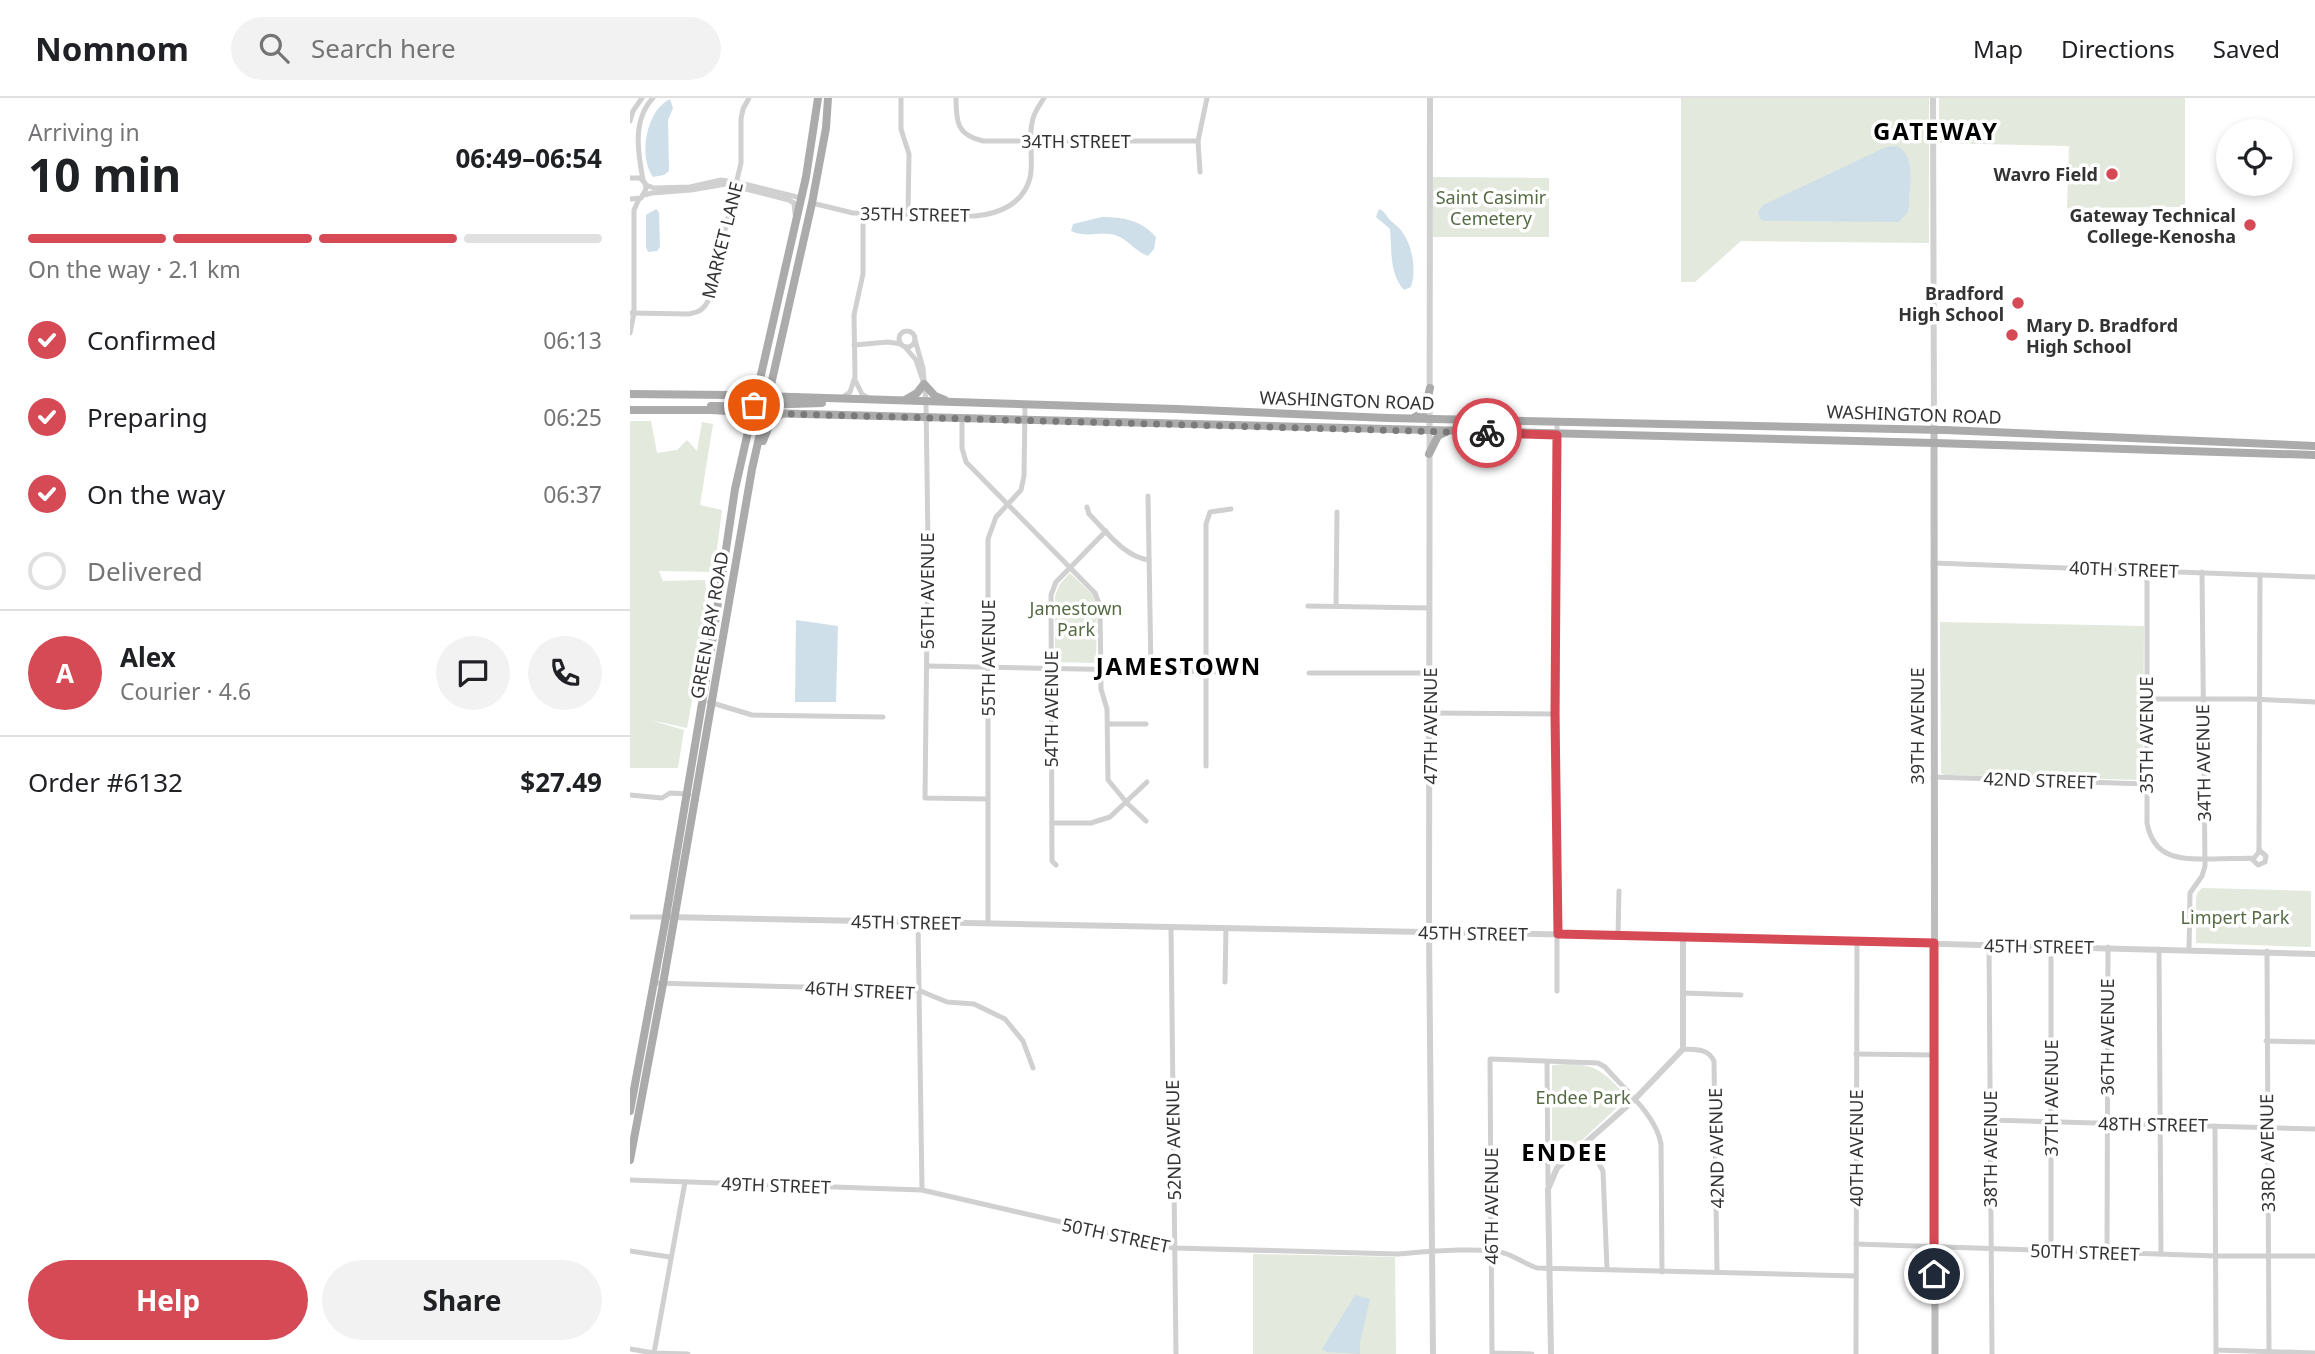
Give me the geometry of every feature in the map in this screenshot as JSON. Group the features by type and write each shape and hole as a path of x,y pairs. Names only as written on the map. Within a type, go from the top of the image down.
{"main road":[{"name":"GREEN BAY ROAD","path":"707,701 734,489 806,177 818,98"},
{"name":"GREEN BAY ROAD","path":"630,1160 663,984 671,917 707,701 766,405 812,203 826,128 828,98"},
{"path":"806,177 807,200 812,203"},
{"path":"801,200 804,207 802,225 805,233"},
{"path":"729,395 745,393 751,386 762,344 771,328"},
{"path":"773,376 776,388 781,393 822,399"},
{"path":"904,401 916,394 924,384 941,399 969,403"},
{"path":"1413,418 1424,412 1430,388"},
{"name":"WASHINGTON ROAD","path":"633,393 729,395 752,405 822,399 1556,422 2018,432 2288,449 2315,454"},
{"path":"766,405 813,404 839,400 843,406 840,415"},
{"path":"630,410 752,405"},
{"name":"WASHINGTON ROAD","path":"752,405 766,405 788,414 1557,435 2288,449 2315,446"},
{"path":"1177,409 1177,424"},
{"path":"660,410 673,414 737,417 744,423 746,433"},
{"path":"745,508 753,489 766,431 775,417 788,414"},
{"name":"39TH AVENUE","path":"1934,430 1935,1354"},
{"path":"1429,454 1438,436 1447,432"},
{"path":"1982,444 1992,440 2014,441 2018,438 2018,432"},
{"name":"GREEN BAY ROAD","path":"630,1111 653,983 671,917"}],"street":[{"path":"630,121 642,98"},
{"path":"630,333 634,210 645,183 639,158 640,124 646,105 653,98"},
{"name":"MARKET LANE","path":"632,313 689,314 704,308 708,301 741,163 741,120 749,98"},
{"path":"901,98 901,129 909,153 908,213"},
{"name":"34TH STREET","path":"956,98 956,119 959,127 964,134 983,141 1198,141"},
{"path":"1031,141 1034,113 1044,98"},
{"path":"1200,172 1198,141 1207,98"},
{"name":"47TH AVENUE","path":"1430,98 1428,608 1433,1354"},
{"name":"39TH AVENUE","path":"1933,98 1934,430"},
{"name":"35TH STREET","path":"812,203 853,213 988,215 1003,210 1025,190 1030,177 1031,141"},
{"path":"630,178 636,177 654,188 691,187 712,181 801,200"},
{"path":"630,199 652,192 735,184 789,200 794,204 796,220"},
{"path":"863,213 863,274 854,309 855,377 856,386 872,401"},
{"path":"854,345 888,342 911,346 915,340 908,331 888,342"},
{"path":"900,335 903,345"},
{"name":"56TH AVENUE","path":"915,340 923,368 926,402 928,543 925,798 988,799"},
{"name":"56TH AVENUE","path":"903,345 916,360 924,384"},
{"path":"839,400 850,392 855,377"},
{"name":"55TH AVENUE","path":"988,923 988,539 990,527 996,517 1009,506 1023,483 1025,405"},
{"path":"962,418 962,448 966,462 1095,593 1100,606 1101,689 1107,709 1108,780 1146,821"},
{"path":"1556,422 1557,991"},
{"path":"1148,496 1151,670"},
{"path":"1087,507 1089,514 1130,554 1149,560"},
{"path":"1206,765 1206,524 1210,512 1231,509"},
{"path":"1336,606 1337,512"},
{"name":"54TH AVENUE","path":"1056,865 1052,861 1051,595 1056,582 1106,531"},
{"name":"40TH STREET","path":"1933,563 2315,577"},
{"name":"35TH AVENUE","path":"2147,570 2146,784 2149,831 2157,845 2172,856 2252,859"},
{"name":"34TH AVENUE","path":"2189,950 2189,898 2202,876 2207,859 2202,572"},
{"path":"2259,850 2266,856 2266,862 2258,865 2252,859 2257,856 2259,850 2260,575"},
{"path":"1308,606 1428,608"},
{"path":"927,666 1232,672"},
{"path":"1309,673 1430,673"},
{"path":"2146,699 2315,702"},
{"path":"707,701 752,715 883,717"},
{"path":"1430,713 1555,714"},
{"path":"1108,724 1146,724"},
{"name":"42ND STREET","path":"1933,777 2146,784"},
{"path":"1052,823 1091,822 1110,817 1147,782"},
{"path":"630,795 662,797 670,793 691,794"},
{"path":"1618,935 1619,891"},
{"name":"45TH STREET","path":"630,917 1618,935 2315,954"},
{"path":"918,922 922,1190"},
{"name":"52ND AVENUE","path":"1171,927 1176,1354"},
{"path":"1225,982 1226,928"},
{"path":"1548,1189 1557,1168 1634,1100 1683,1049 1683,937"},
{"name":"40TH AVENUE","path":"1856,1354 1857,941"},
{"name":"38TH AVENUE","path":"1989,944 1992,1354"},
{"name":"37TH AVENUE","path":"2051,946 2051,1251"},
{"name":"36TH AVENUE","path":"2106,1252 2108,947"},
{"path":"2159,949 2161,1254"},
{"name":"33RD AVENUE","path":"2266,951 2269,1353"},
{"name":"46TH STREET","path":"653,983 918,990 947,1002 974,1004 1005,1018 1023,1041 1033,1068"},
{"path":"1684,993 1741,995"},
{"path":"2266,1041 2315,1042"},
{"name":"42ND AVENUE","path":"1683,1049 1703,1050 1711,1054 1714,1062 1717,1272"},
{"path":"1856,1054 1935,1055"},
{"name":"46TH AVENUE","path":"1492,1353 1490,1059 1547,1062"},
{"path":"1551,1354 1547,1062 1598,1063 1605,1067 1659,1130 1662,1272"},
{"name":"48TH STREET","path":"1990,1120 2315,1129"},
{"path":"2215,1126 2216,1352 2315,1353"},
{"path":"1584,1145 1594,1155 1603,1171 1607,1269"},
{"name":"49TH STREET","path":"630,1180 922,1190"},
{"path":"654,1353 685,1182"},
{"name":"50TH STREET","path":"922,1190 1174,1248 1398,1254 1431,1251"},
{"name":"50TH STREET","path":"1856,1244 2217,1256 2315,1256"},
{"path":"630,1251 670,1257"},
{"path":"1431,1251 1506,1254 1537,1268 1550,1269 1856,1276"},
{"path":"630,1349 688,1354"},
{"path":"1492,1353 1532,1354"}],"green space":[{"path":"1681,98 1929,98 1929,243 1741,241 1695,282 1681,282"},
{"path":"1939,98 2185,98 2185,207 2067,208 2069,146 1939,143"},
{"name":"Saint Casimir Cemetery","path":"1432,177 1549,178 1549,237 1433,237"},
{"path":"630,421 651,421 657,453 677,450 687,440 697,451 702,422 713,424 700,505 722,510 714,572 659,571 663,581 705,580 709,608 687,728 650,720 684,730 678,768 630,768"},
{"name":"Jamestown Park","path":"1070,573 1093,595 1097,606 1096,663 1055,662 1055,596 1060,584"},
{"path":"1940,622 2144,626 2143,780 1941,773"},
{"name":"Limpert Park","path":"2202,888 2311,891 2311,947 2196,943 2196,897"},
{"name":"Endee Park","path":"1572,1064 1594,1068 1616,1085 1626,1099 1563,1158 1554,1159 1552,1153 1552,1065"},
{"path":"1253,1254 1395,1257 1396,1354 1253,1354"}],"shaded area":[{"path":"670,99 673,108 668,120 669,171 653,177 646,158 647,135 655,113"},
{"path":"1897,146 1903,150 1910,164 1908,212 1899,222 1760,219 1758,212 1763,205 1886,147"},
{"path":"656,209 659,212 660,247 657,251 648,252 646,215"},
{"path":"1379,209 1399,228 1410,248 1413,280 1411,287 1404,290 1394,269 1390,229 1376,217"},
{"path":"1102,217 1138,223 1156,237 1154,249 1148,256 1116,235 1071,231 1073,224"},
{"path":"796,620 838,626 836,702 795,702"},
{"path":"1355,1295 1370,1299 1360,1354 1327,1352 1322,1349"}],"way so far":[{"path":"754,405 768,397 754,397 750,413 1487,433"}],"place":[{"name":"Wavro Field","path":"2112,174"},
{"name":"Gateway Technical College-Kenosha","path":"2250,225"},
{"name":"Bradford High School","path":"2018,303"},
{"name":"Mary D. Bradford High School","path":"2012,335"}],"district":[{"name":"GATEWAY","path":"1936,130"},
{"name":"JAMESTOWN","path":"1179,665"},
{"name":"ENDEE","path":"1565,1151"}],"route":[{"path":"1487,433 1557,435 1555,714 1558,934 1934,943 1934,1274"}]}
